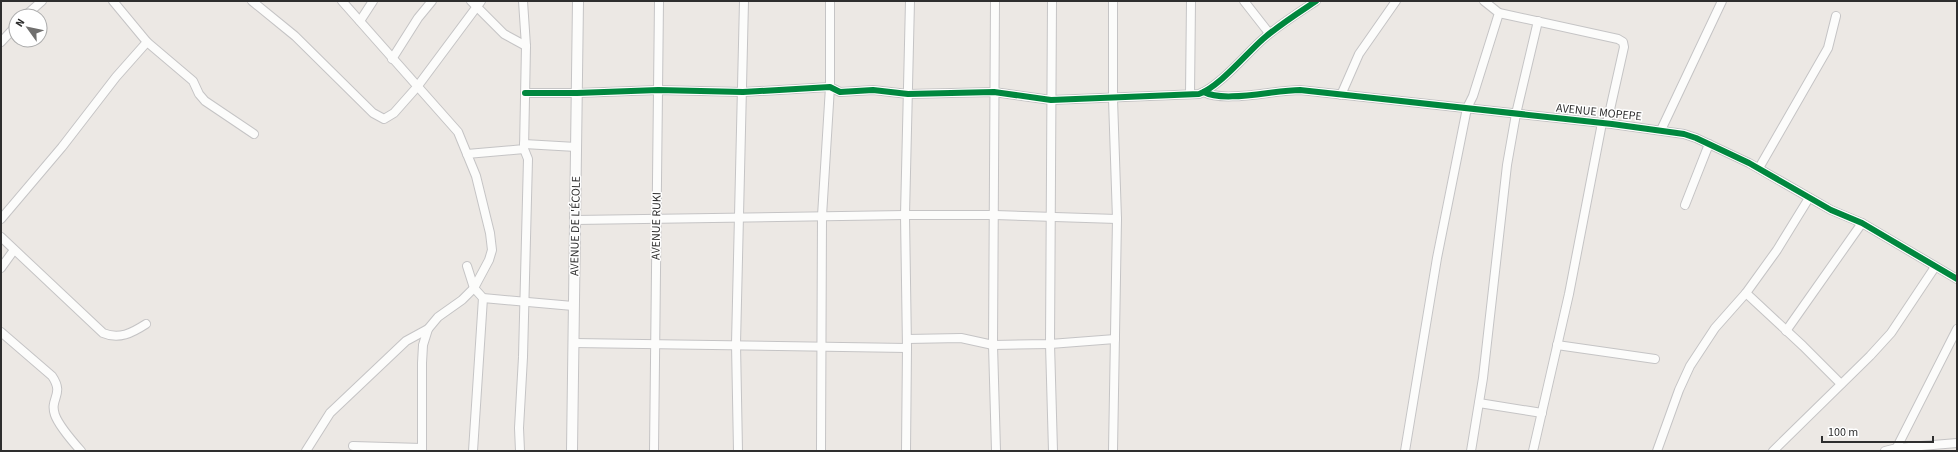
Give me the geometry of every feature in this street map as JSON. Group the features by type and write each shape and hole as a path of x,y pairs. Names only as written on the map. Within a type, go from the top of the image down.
{"street":[{"path":"34,8 42,1"},
{"path":"113,1 147,42 196,85 199,94 205,101 254,134"},
{"path":"252,1 295,36 378,117 384,119 394,113 417,87 476,3 504,34 526,46"},
{"path":"306,451 330,413 406,342 428,329 438,317 462,300 474,288 486,269 492,250 490,233 476,176 458,132 342,1"},
{"path":"360,21 373,1"},
{"path":"392,59 418,18 432,1"},
{"path":"520,451 519,428 525,302 528,159 524,146 526,46 524,1"},
{"name":"AVENUE DE L'ÉCOLE","path":"572,451 578,1"},
{"name":"AVENUE RUKI","path":"654,451 659,1"},
{"path":"738,451 736,344 744,1"},
{"path":"821,451 822,216 830,87 830,1"},
{"path":"906,451 908,348 905,215 910,1"},
{"path":"995,1 995,215 993,345 996,451"},
{"path":"1052,1 1050,344 1053,451"},
{"path":"1113,1 1113,99 1117,219 1114,451"},
{"path":"1190,94 1191,1"},
{"path":"1244,1 1270,34"},
{"path":"525,93 658,90 743,92 830,87 840,92 873,90 908,94 994,92 1051,100 1113,99 1190,94 1204,92 1270,34 1316,1"},
{"path":"1341,95 1359,54 1396,1"},
{"path":"1484,1 1499,13 1618,39 1623,42 1624,47 1604,123 1569,294 1533,451"},
{"path":"1661,130 1722,1"},
{"path":"1405,451 1437,258 1468,108 1499,13"},
{"path":"1759,168 1828,48 1836,16"},
{"path":"1472,451 1500,240 1507,165 1516,114 1538,21"},
{"path":"1,219 62,147 116,77 147,42"},
{"name":"AVENUE MOPEPE","path":"1204,92 1220,97 1286,90 1604,123 1684,134 1709,144 1759,168 1831,210 1862,223 1957,279"},
{"path":"1685,205 1709,144"},
{"path":"466,154 524,146 576,147"},
{"path":"1657,451 1678,390 1690,366 1715,328 1746,294 1777,250 1809,198"},
{"path":"575,220 905,215 995,215 1117,219"},
{"path":"1786,331 1862,223"},
{"path":"1,237 103,333 111,336 120,336 134,331 146,324"},
{"path":"1,268 14,250"},
{"path":"467,266 474,288 483,298 573,306"},
{"path":"1773,451 1891,333 1935,267"},
{"path":"1746,294 1841,384"},
{"path":"473,451 483,298"},
{"path":"353,446 422,450 422,363 423,345 428,329"},
{"path":"1896,449 1957,329"},
{"path":"1,332 52,376 57,383 59,391 54,403 55,414 81,451"},
{"path":"907,339 961,338 993,345 1050,344 1115,339"},
{"path":"574,343 736,344 908,348"},
{"path":"1557,346 1655,359"},
{"path":"1479,403 1542,413"},
{"path":"1885,451 1957,443"}],"cycle path":[{"path":"525,93 658,90 743,92 830,87 840,92 873,90 908,94 994,92 1051,100 1199,94 1215,85 1269,34 1316,1"},
{"path":"1204,92 1213,95 1236,96 1300,90 1612,124 1684,134 1696,138 1749,163 1831,210 1862,223 1957,279"}]}
